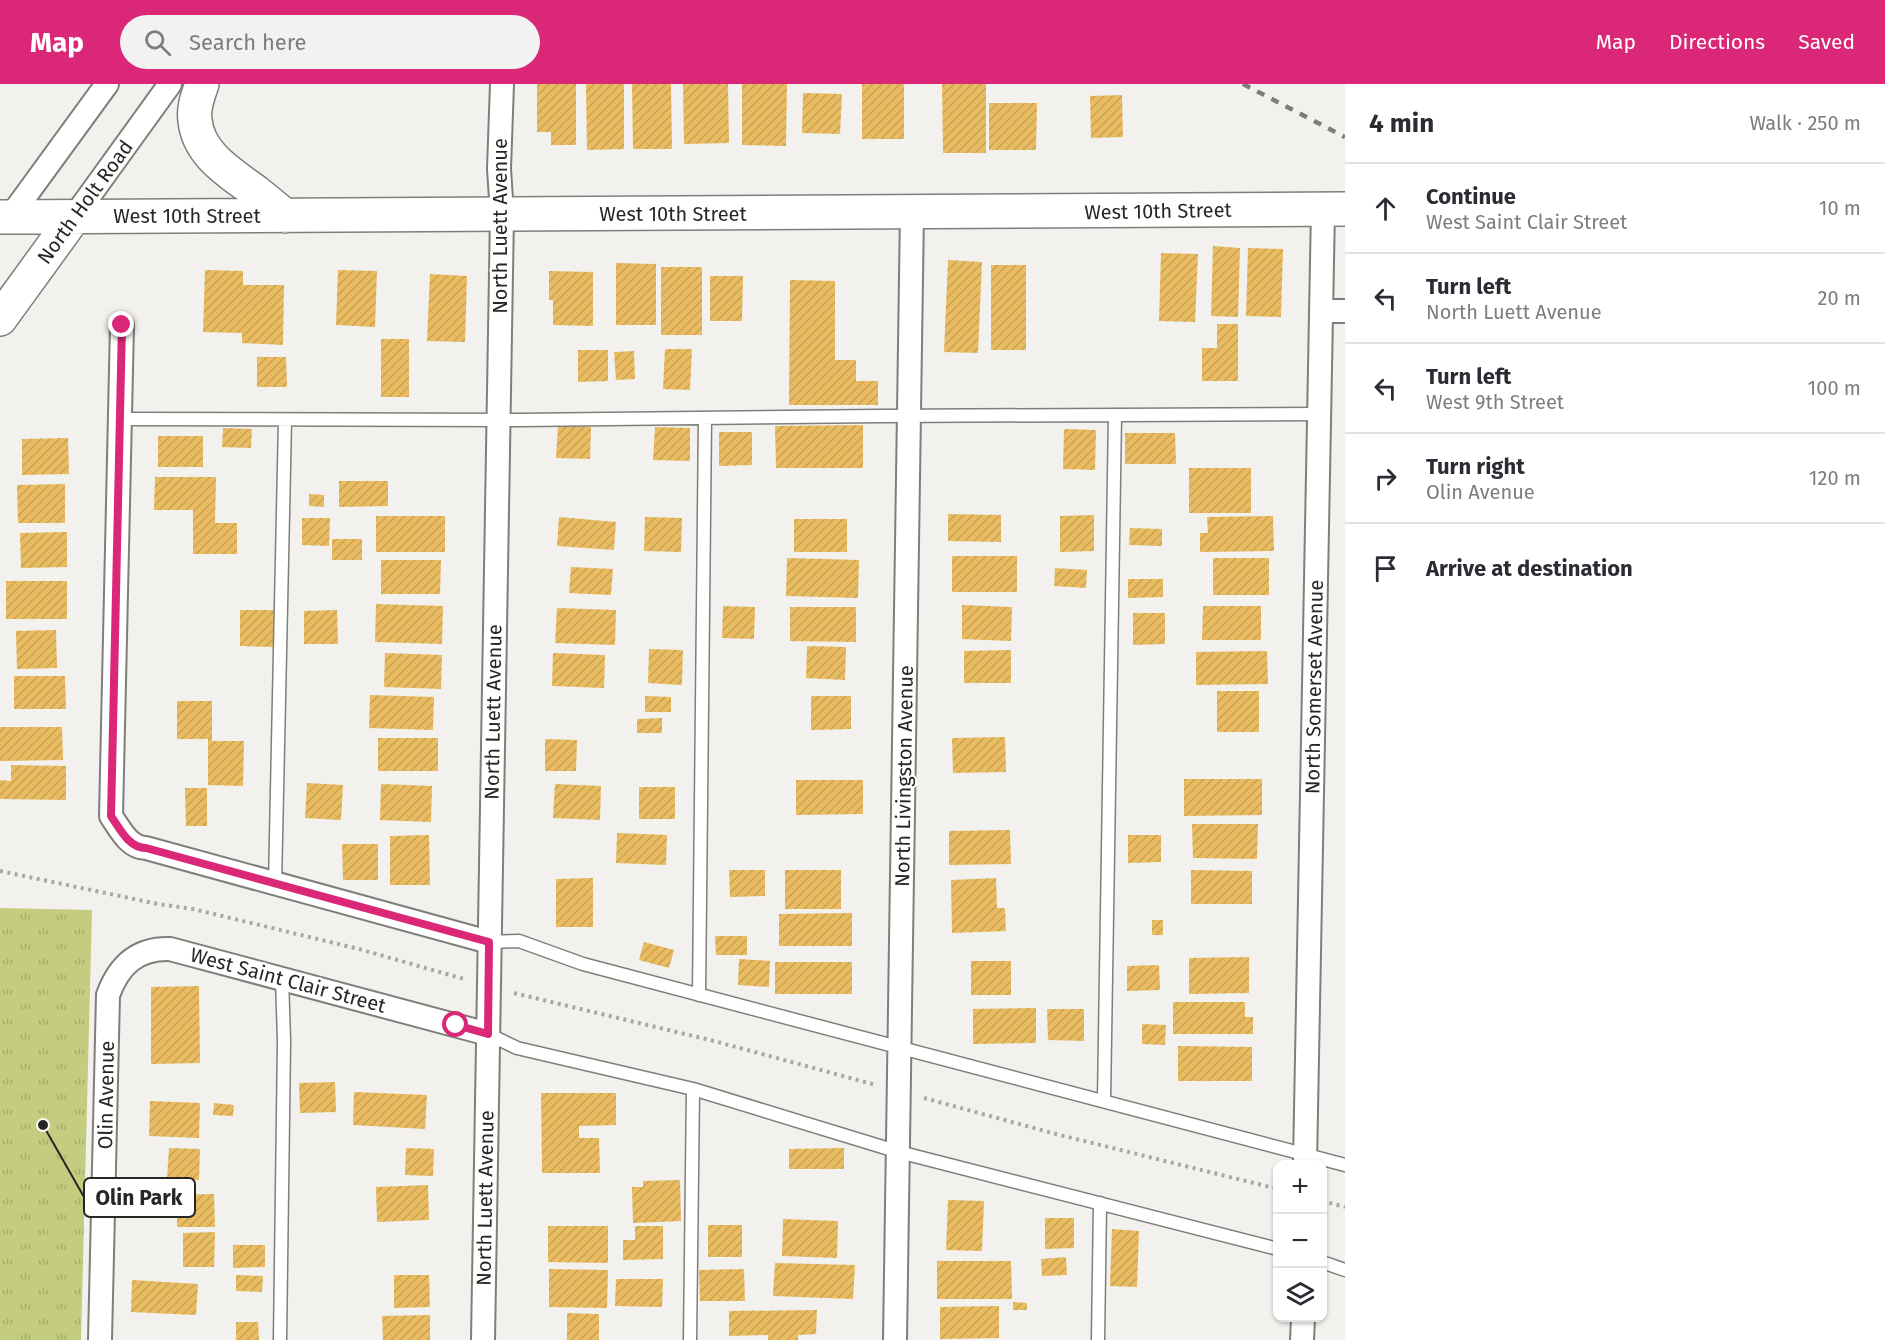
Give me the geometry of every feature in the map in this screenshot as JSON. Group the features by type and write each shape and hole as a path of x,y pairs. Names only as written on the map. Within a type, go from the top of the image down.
{"main road":[{"path":"202,84 194,118 202,142 226,170 285,216"},
{"name":"West 10th Street","path":"3,222 74,217 1334,209"},
{"name":"North Holt Road","path":"0,319 74,217"}],"street":[{"path":"3,222 107,84"},
{"name":"North Holt Road","path":"74,217 170,84"},
{"name":"North Luett Avenue","path":"483,1340 502,214 499,169 502,84"},
{"name":"North Somerset Avenue","path":"1305,1159 1321,311 1334,209"},
{"name":"North Livingston Avenue","path":"895,1340 912,213"},
{"path":"1321,311 1345,311"},
{"path":"122,325 111,816 125,837 140,848 489,942"},
{"name":"West Saint Clair Street","path":"108,994 116,976 130,960 149,950 159,948 180,951 488,1034"},
{"name":"Olin Avenue","path":"100,1340 108,994"},
{"path":"1302,1340 1303,1322"}],"lane":[{"path":"120,419 498,420 1319,414"},
{"path":"1104,1100 1115,415"},
{"path":"699,995 705,418"},
{"path":"275,884 285,420"},
{"path":"489,942 519,940 583,964 1104,1100 1305,1159 1345,1165"},
{"path":"280,1340 284,1041 282,978"},
{"path":"488,1034 517,1048 693,1089 899,1152 1273,1248"},
{"path":"690,1340 693,1089"},
{"path":"1098,1340 1100,1203"},
{"path":"1327,1263 1345,1270"}],"path":[{"path":"0,871 146,902 193,909 359,949 457,977"},
{"path":"513,993 714,1041 866,1083"},
{"path":"921,1097 1052,1133 1273,1188"},
{"path":"1327,1202 1345,1207"}],"green space":[{"path":"0,908 92,910 81,1340 0,1340"}],"building":[{"path":"537,84 576,84 576,145 551,145 551,132 537,132"},
{"path":"586,84 624,84 624,149 587,150"},
{"path":"632,84 671,84 672,149 633,149"},
{"path":"683,84 728,84 729,143 684,144"},
{"path":"742,84 787,84 786,146 742,145"},
{"path":"862,84 904,84 904,139 862,139"},
{"path":"942,84 986,84 986,153 943,153"},
{"path":"803,93 842,94 840,134 802,133"},
{"path":"1122,95 1123,137 1091,138 1090,96"},
{"path":"989,103 1037,103 1036,150 989,150"},
{"path":"1213,246 1240,248 1238,317 1211,316"},
{"path":"1248,248 1283,249 1281,317 1246,316"},
{"path":"1161,253 1198,254 1195,322 1159,321"},
{"path":"948,260 982,262 978,353 944,352"},
{"path":"616,263 656,264 656,325 616,325"},
{"path":"991,265 1026,265 1026,350 991,350"},
{"path":"661,267 702,267 702,335 661,335"},
{"path":"205,270 243,271 243,285 284,285 283,345 242,343 242,333 203,332"},
{"path":"338,270 377,271 375,327 336,325"},
{"path":"549,271 593,272 593,326 553,325 553,300 549,300"},
{"path":"430,274 467,276 465,342 427,341"},
{"path":"710,276 743,276 742,321 710,321"},
{"path":"790,280 835,281 835,360 856,360 856,381 878,381 878,405 789,405"},
{"path":"1217,324 1238,324 1238,381 1202,381 1202,348 1217,348"},
{"path":"381,339 409,339 409,397 381,397"},
{"path":"665,349 692,349 690,390 663,389"},
{"path":"578,350 608,350 608,381 578,382"},
{"path":"634,351 635,379 616,380 614,352"},
{"path":"257,357 286,357 287,387 257,387"},
{"path":"863,425 863,468 776,468 775,426"},
{"path":"558,426 591,427 590,459 556,458"},
{"path":"655,427 690,428 690,461 653,460"},
{"path":"223,428 252,429 251,448 222,447"},
{"path":"1064,429 1096,430 1095,470 1063,469"},
{"path":"719,432 752,432 752,465 719,466"},
{"path":"1125,433 1175,433 1176,464 1125,464"},
{"path":"158,436 203,436 203,467 158,467"},
{"path":"68,438 69,474 22,475 22,439"},
{"path":"1189,468 1251,468 1251,513 1189,513"},
{"path":"155,477 216,477 215,523 237,523 237,554 193,554 193,510 154,510"},
{"path":"339,481 388,481 388,506 339,507"},
{"path":"65,484 65,523 18,523 17,485"},
{"path":"309,494 324,495 324,507 309,506"},
{"path":"948,514 1001,515 1001,542 948,541"},
{"path":"1094,515 1094,551 1060,552 1060,516"},
{"path":"376,516 445,516 445,552 376,552"},
{"path":"1273,516 1274,551 1200,552 1200,533 1208,533 1207,517"},
{"path":"559,517 616,522 614,550 557,546"},
{"path":"645,517 682,518 681,552 644,551"},
{"path":"302,518 330,518 329,546 302,545"},
{"path":"794,519 847,519 847,552 794,552"},
{"path":"1130,528 1162,529 1162,546 1129,545"},
{"path":"67,532 67,567 21,568 20,533"},
{"path":"332,539 362,539 362,560 332,560"},
{"path":"952,556 1017,556 1017,592 952,592"},
{"path":"787,558 859,560 858,598 786,596"},
{"path":"1213,558 1269,558 1269,595 1213,595"},
{"path":"381,560 441,560 440,594 381,594"},
{"path":"571,567 613,569 611,595 569,593"},
{"path":"1055,568 1087,570 1086,588 1054,586"},
{"path":"1128,579 1163,579 1163,597 1128,598"},
{"path":"6,581 67,581 67,619 6,619"},
{"path":"376,604 443,606 442,644 375,642"},
{"path":"962,605 1012,607 1011,641 962,639"},
{"path":"723,606 755,607 754,639 722,638"},
{"path":"1203,606 1261,606 1261,640 1202,640"},
{"path":"790,607 856,607 856,642 790,641"},
{"path":"557,608 616,610 615,645 555,643"},
{"path":"240,610 274,610 273,647 240,646"},
{"path":"337,610 338,644 304,644 304,611"},
{"path":"1133,613 1165,613 1165,644 1133,645"},
{"path":"56,630 57,668 17,669 16,631"},
{"path":"807,646 846,647 845,680 806,678"},
{"path":"649,649 683,650 682,685 648,683"},
{"path":"1011,650 1011,683 964,683 964,651"},
{"path":"1267,651 1268,684 1196,685 1196,652"},
{"path":"385,653 442,655 441,689 384,687"},
{"path":"553,653 605,655 604,688 552,686"},
{"path":"14,676 65,676 66,709 14,709"},
{"path":"1217,691 1259,691 1259,732 1217,732"},
{"path":"370,695 434,697 433,730 369,728"},
{"path":"645,696 671,697 671,712 645,712"},
{"path":"811,696 851,696 851,729 811,730"},
{"path":"177,701 212,701 212,741 244,741 243,786 208,785 208,739 177,739"},
{"path":"662,718 662,733 637,733 637,719"},
{"path":"0,727 62,727 63,760 0,761"},
{"path":"1005,737 1006,772 953,773 952,738"},
{"path":"378,738 438,738 438,771 378,771"},
{"path":"545,739 577,740 576,771 545,771"},
{"path":"11,765 66,766 66,800 0,799 0,780 11,781"},
{"path":"1184,779 1262,779 1262,815 1184,816"},
{"path":"796,780 863,780 863,814 796,815"},
{"path":"307,783 343,785 341,820 305,818"},
{"path":"381,784 432,786 431,822 380,820"},
{"path":"555,784 601,786 600,820 553,818"},
{"path":"639,787 675,787 675,819 639,819"},
{"path":"185,788 207,788 207,826 186,826"},
{"path":"1192,824 1258,824 1257,859 1193,858"},
{"path":"1010,830 1011,864 949,865 949,831"},
{"path":"617,833 667,835 666,865 616,863"},
{"path":"429,835 430,885 390,885 390,836"},
{"path":"1128,835 1161,835 1161,862 1128,863"},
{"path":"342,844 378,844 378,880 343,880"},
{"path":"729,870 765,870 765,896 730,897"},
{"path":"785,870 841,870 841,909 785,909"},
{"path":"1191,870 1252,871 1252,904 1191,904"},
{"path":"593,878 593,927 556,927 556,879"},
{"path":"996,878 997,908 1005,908 1006,931 952,933 951,880"},
{"path":"852,913 852,946 779,946 779,914"},
{"path":"1152,920 1163,920 1163,935 1152,935"},
{"path":"715,936 747,936 747,955 716,955"},
{"path":"644,942 674,950 669,968 639,960"},
{"path":"1249,957 1249,993 1189,994 1189,958"},
{"path":"739,959 770,961 769,987 738,985"},
{"path":"971,961 1011,961 1011,995 971,995"},
{"path":"775,962 852,962 852,994 775,994"},
{"path":"1159,965 1160,990 1127,991 1127,966"},
{"path":"199,986 200,1063 151,1064 151,987"},
{"path":"1173,1002 1245,1002 1245,1017 1253,1017 1253,1034 1173,1034"},
{"path":"1036,1008 1036,1043 973,1044 973,1009"},
{"path":"1047,1009 1084,1009 1084,1041 1048,1040"},
{"path":"1142,1024 1166,1025 1165,1045 1142,1044"},
{"path":"1178,1046 1252,1047 1252,1081 1178,1081"},
{"path":"335,1082 336,1112 300,1113 299,1083"},
{"path":"354,1092 427,1095 425,1129 353,1125"},
{"path":"541,1093 616,1093 616,1125 579,1126 579,1138 599,1138 600,1173 542,1173"},
{"path":"150,1101 200,1103 199,1138 149,1136"},
{"path":"214,1103 234,1105 233,1116 213,1115"},
{"path":"169,1148 200,1149 199,1180 167,1179"},
{"path":"406,1148 434,1149 433,1176 405,1175"},
{"path":"844,1148 844,1169 789,1169 789,1149"},
{"path":"680,1180 681,1221 633,1223 632,1187 643,1187 643,1181"},
{"path":"428,1185 429,1220 377,1222 376,1187"},
{"path":"214,1194 215,1227 177,1227 177,1217 163,1217 163,1195"},
{"path":"948,1200 984,1201 982,1251 946,1250"},
{"path":"1045,1218 1074,1218 1074,1248 1045,1249"},
{"path":"783,1219 838,1221 837,1258 782,1256"},
{"path":"708,1225 742,1225 742,1257 708,1257"},
{"path":"548,1226 608,1226 608,1263 548,1262"},
{"path":"635,1226 663,1226 663,1259 623,1260 623,1240 635,1240"},
{"path":"1112,1229 1139,1231 1137,1287 1110,1286"},
{"path":"215,1232 214,1267 183,1267 183,1233"},
{"path":"233,1245 265,1245 265,1267 233,1268"},
{"path":"1066,1257 1067,1275 1042,1276 1041,1259"},
{"path":"937,1261 1011,1261 1012,1299 937,1299"},
{"path":"775,1263 855,1265 853,1299 773,1296"},
{"path":"549,1269 608,1270 607,1308 549,1307"},
{"path":"744,1269 745,1301 700,1301 699,1270"},
{"path":"236,1275 263,1276 262,1292 236,1291"},
{"path":"394,1275 429,1275 430,1307 394,1308"},
{"path":"616,1279 663,1279 662,1307 615,1306"},
{"path":"132,1280 198,1284 196,1315 131,1312"},
{"path":"1013,1302 1027,1303 1027,1310 1013,1310"},
{"path":"999,1306 999,1338 940,1339 940,1307"},
{"path":"817,1310 816,1334 798,1335 798,1340 768,1340 768,1335 729,1336 729,1311"},
{"path":"567,1313 599,1314 599,1340 567,1340"},
{"path":"430,1315 430,1340 383,1340 382,1316"},
{"path":"236,1322 258,1322 259,1340 236,1340"}],"railway":[{"path":"1243,84 1345,137"}],"place":[{"name":"Olin Park","path":"43,1125"}],"route":[{"path":"122,325 111,816 125,837 140,848 489,942 488,1034 456,1025"}]}
